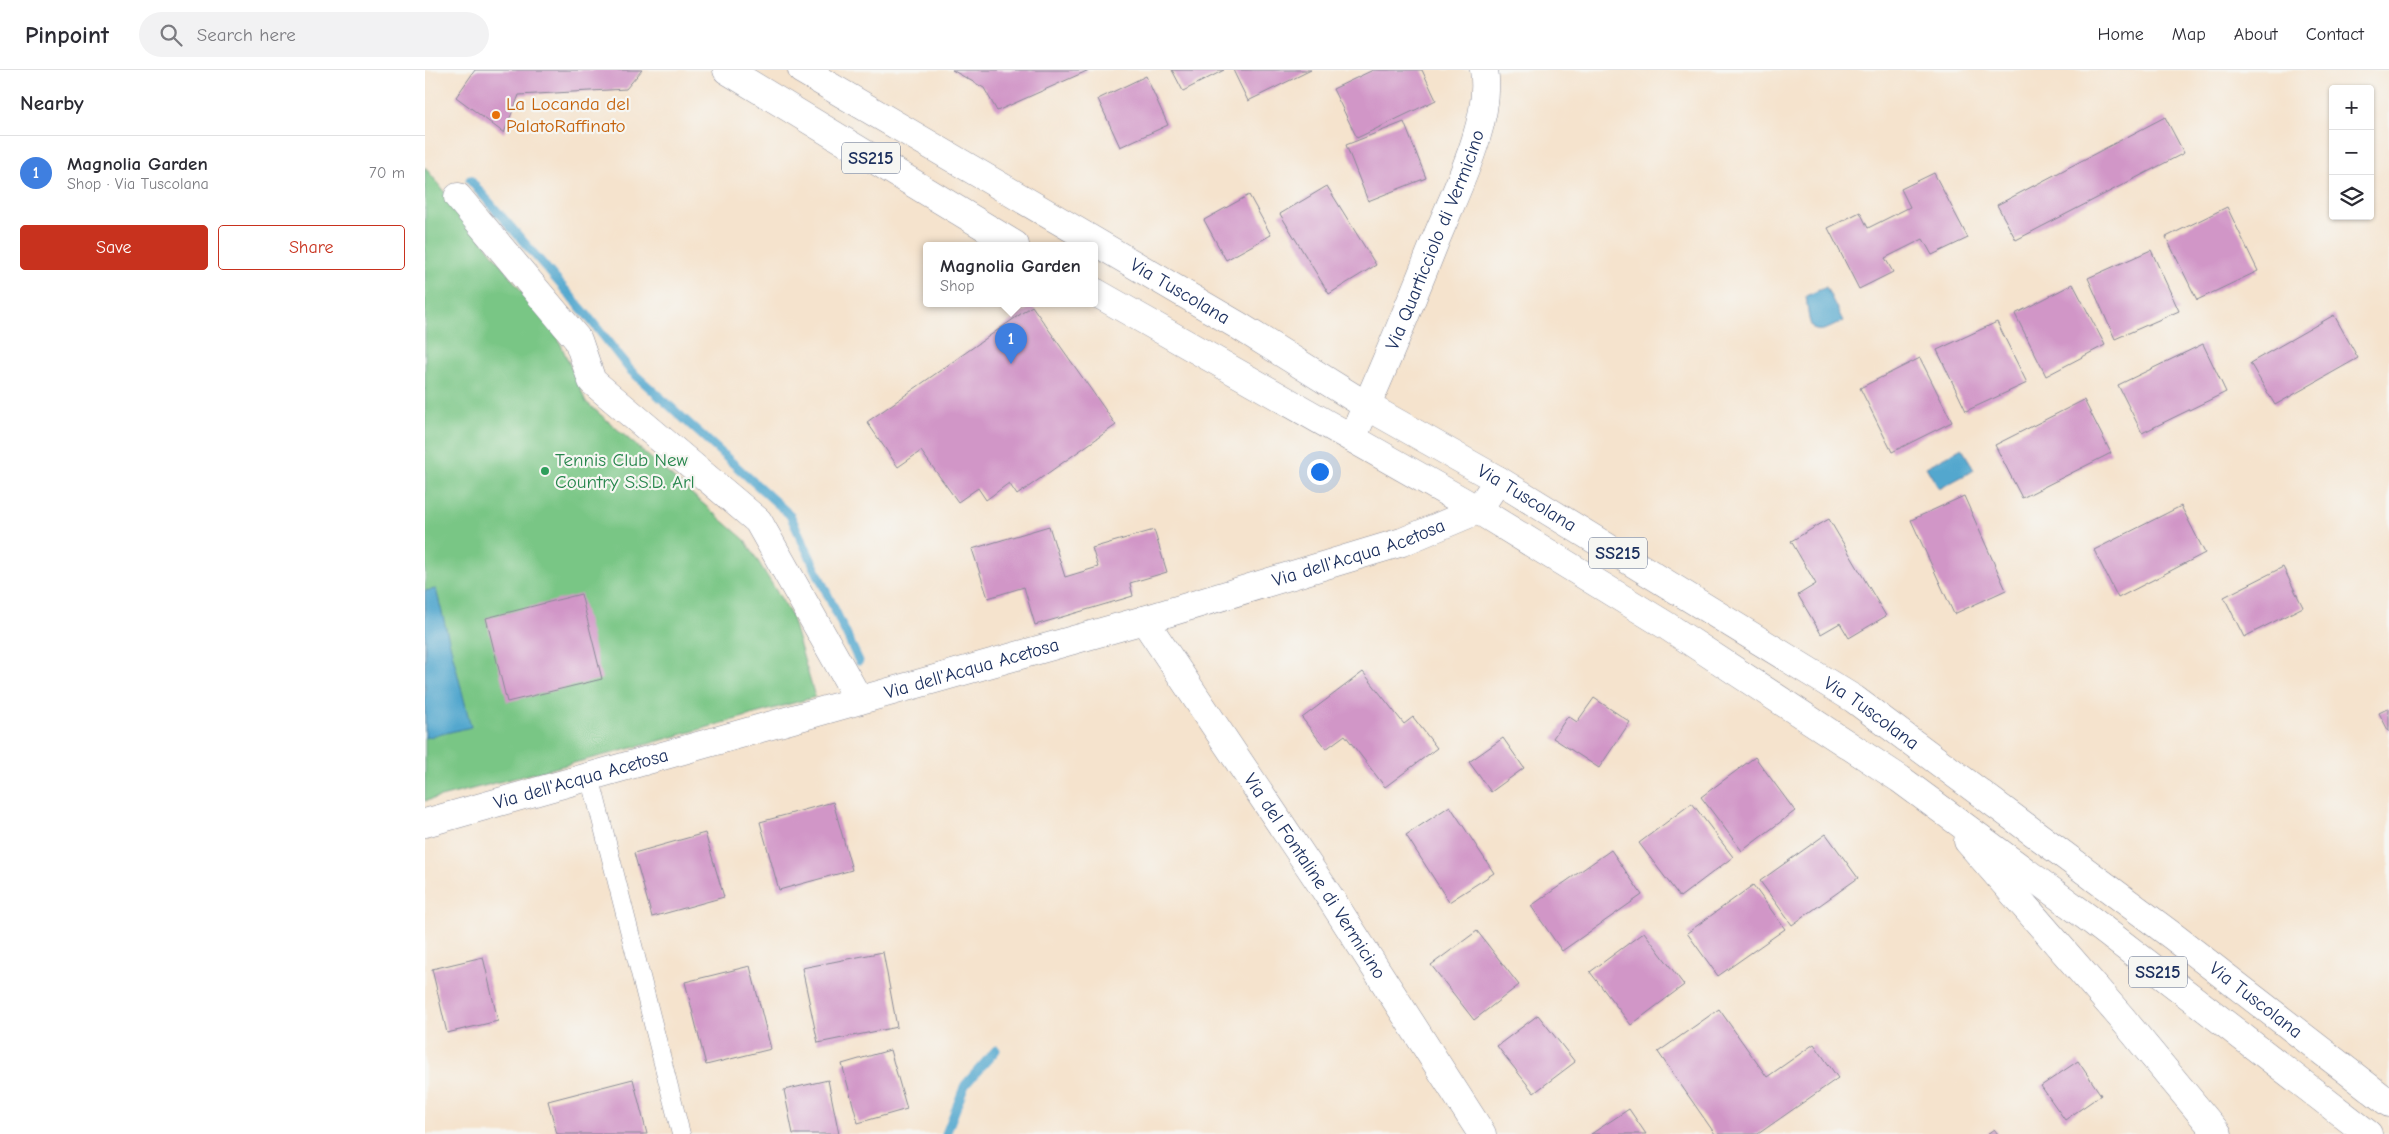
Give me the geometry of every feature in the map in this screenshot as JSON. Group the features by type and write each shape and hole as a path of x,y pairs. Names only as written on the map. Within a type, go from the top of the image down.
{"main road":[{"name":"SS215","path":"727,70 1010,242"},
{"name":"Via Tuscolana","path":"802,70 1096,242"},
{"name":"Via Quarticciolo di Vermicino","path":"1353,438 1477,135 1486,94 1484,70"},
{"path":"458,197 578,340 592,381 758,521 859,700"},
{"name":"Via Tuscolana","path":"1098,243 1239,326 1367,406 1498,480 1854,699 2175,937 2389,1103"},
{"name":"Via Tuscolana","path":"1098,294 1478,510 1675,631 1900,779 2099,926 2368,1134"},
{"path":"1478,510 1498,480"},
{"name":"Via dell'Acqua Acetosa","path":"425,823 1144,620 1402,542 1478,510"},
{"name":"Via del Fontaline di Vermicino","path":"1144,620 1331,899 1482,1134"},
{"path":"1945,812 1991,870 2121,1017 2218,1134"}],"lane":[{"path":"590,776 681,1134"}],"green space":[{"name":"Tennis Club New Country S.S.D. Arl","path":"425,167 558,338 586,402 745,540 791,615 815,697 648,744 425,801"}],"water":[{"path":"1826,287 1843,321 1832,327 1817,330 1810,323 1806,296"},
{"path":"1962,448 1974,470 1939,489 1926,467"},
{"path":"436,589 471,727 425,738 425,591"}],"building":[{"name":"La Locanda del PalatoRaffinato","path":"475,70 642,70 626,89 519,95 504,133 456,97"},
{"path":"952,70 1089,70 997,111 984,88"},
{"path":"1172,70 1224,70 1183,91"},
{"path":"1233,70 1311,70 1248,101"},
{"path":"1373,70 1422,70 1436,100 1357,138 1333,89"},
{"path":"1146,76 1168,125 1120,147 1098,99"},
{"path":"2165,117 2184,153 2016,240 1997,205"},
{"path":"1404,122 1426,178 1368,201 1346,145"},
{"path":"1934,173 1968,238 1932,255 1923,239 1885,258 1893,272 1859,289 1828,228 1860,212 1868,228 1910,207 1901,189"},
{"path":"1327,186 1376,265 1329,294 1280,214"},
{"path":"1249,195 1271,235 1226,260 1204,220"},
{"path":"2227,207 2258,271 2197,300 2166,237"},
{"path":"2151,250 2179,311 2115,339 2088,278"},
{"path":"2073,284 2105,345 2046,376 2015,314"},
{"path":"1033,307 1116,425 1017,495 1009,483 986,500 978,488 958,502 921,451 898,467 867,422"},
{"path":"2334,315 2358,358 2275,405 2250,363"},
{"path":"1997,322 2027,383 1966,411 1937,350"},
{"path":"2203,344 2226,392 2142,433 2118,385"},
{"path":"1920,358 1952,422 1892,452 1860,388"},
{"path":"2084,400 2111,453 2022,498 1995,445"},
{"path":"1964,496 2006,590 1954,614 1911,520"},
{"path":"2181,506 2205,553 2118,598 2094,550"},
{"path":"1829,519 1886,616 1849,638 1840,623 1821,634 1798,595 1816,584 1791,541"},
{"path":"1049,526 1065,577 1098,567 1092,548 1154,530 1167,572 1130,583 1133,596 1035,625 1024,587 988,598 972,549"},
{"path":"2283,567 2303,607 2244,637 2224,597"},
{"path":"581,594 602,679 507,702 486,618"},
{"path":"1363,672 1404,724 1413,717 1437,748 1385,787 1345,735 1326,749 1302,718"},
{"path":"1594,698 1630,722 1599,768 1553,738 1568,716 1577,722"},
{"path":"2389,708 2389,732 2379,713"},
{"path":"1503,738 1524,768 1491,792 1469,762"},
{"path":"1755,757 1795,811 1742,851 1701,797"},
{"path":"833,802 852,870 779,890 760,822"},
{"path":"1692,803 1733,857 1680,897 1639,843"},
{"path":"1450,806 1494,873 1449,902 1406,835"},
{"path":"705,833 724,897 652,917 634,853"},
{"path":"1826,834 1858,878 1792,925 1760,881"},
{"path":"1611,850 1642,895 1562,951 1531,906"},
{"path":"1753,885 1785,929 1718,976 1687,933"},
{"path":"1477,931 1519,985 1474,1020 1431,965"},
{"path":"1644,932 1684,985 1631,1025 1590,972"},
{"path":"883,952 897,1027 818,1043 802,968"},
{"path":"483,957 498,1021 447,1033 432,969"},
{"path":"750,966 771,1049 706,1065 685,982"},
{"path":"1719,1009 1767,1077 1814,1044 1838,1078 1758,1134 1715,1134 1658,1052"},
{"path":"1538,1015 1575,1062 1534,1093 1497,1046"},
{"path":"890,1050 907,1109 858,1123 842,1064"},
{"path":"2078,1061 2101,1095 2065,1120 2041,1086"},
{"path":"633,1079 647,1134 557,1134 548,1101"},
{"path":"828,1080 839,1134 793,1134 784,1090"},
{"path":"1629,1109 1646,1134 1591,1134"},
{"path":"1994,1129 1998,1134 1987,1134"}],"waterway":[{"path":"470,180 587,315 630,370 790,515 859,661"},
{"path":"946,1134 965,1085 996,1050"}],"place":[{"name":"La Locanda del PalatoRaffinato","path":"496,115"},
{"name":"Magnolia Garden","path":"1011,364"},
{"name":"Tennis Club New Country S.S.D. Arl","path":"545,471"}]}
